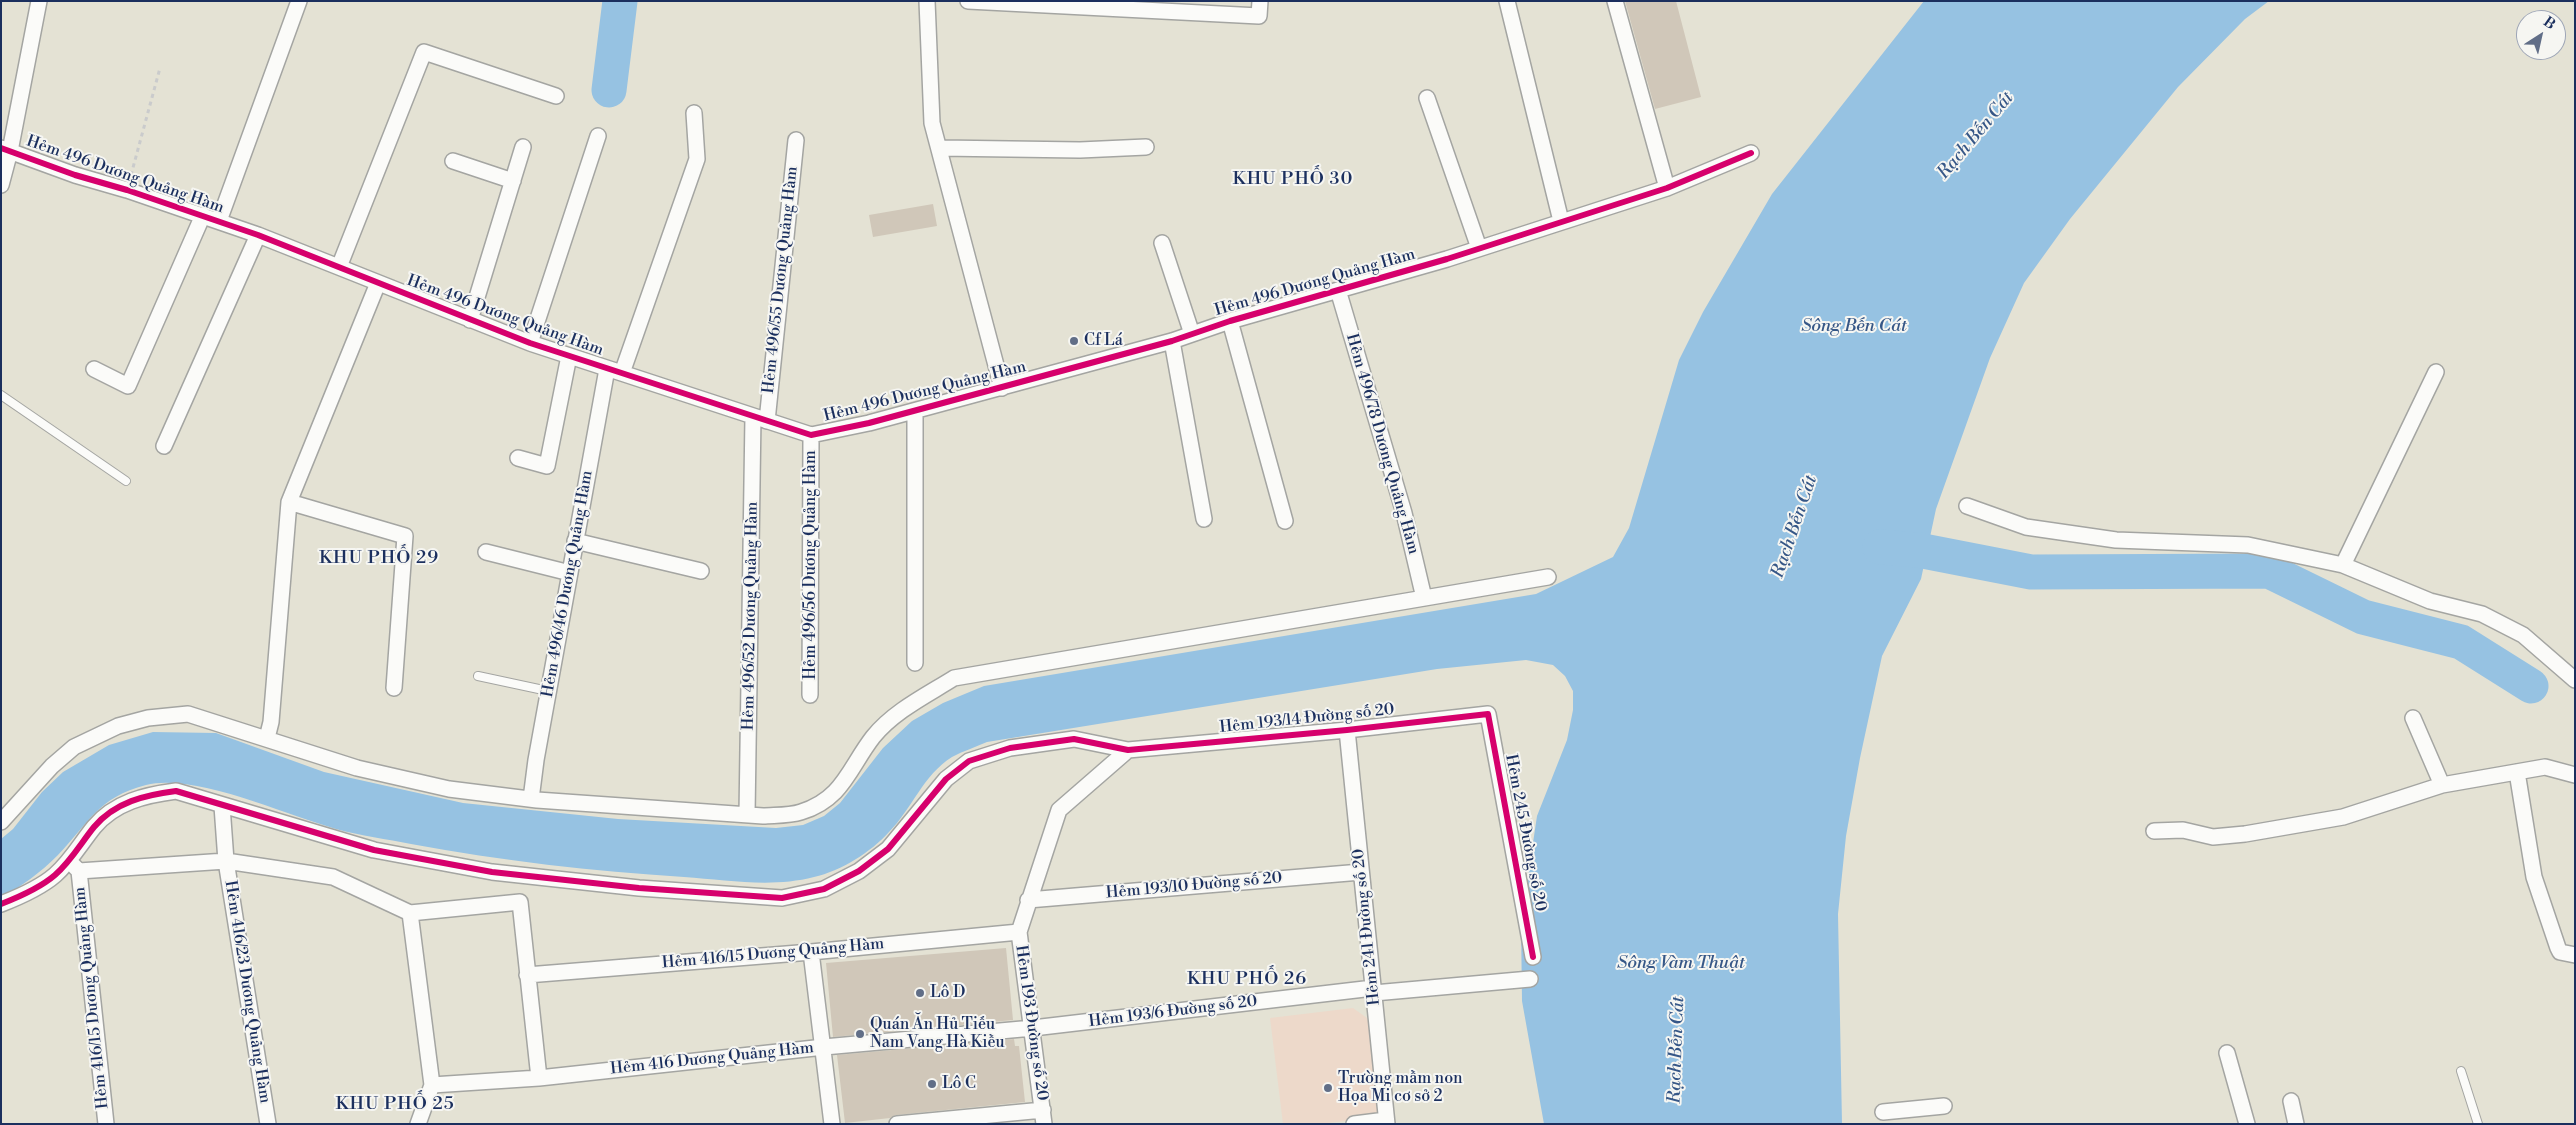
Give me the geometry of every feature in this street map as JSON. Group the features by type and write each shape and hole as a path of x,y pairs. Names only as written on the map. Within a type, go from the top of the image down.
{"street":[{"path":"1,185 6,149 39,1"},
{"path":"219,221 299,1"},
{"path":"927,1 932,123 1002,388"},
{"path":"968,1 1260,9"},
{"path":"1507,1 1561,221"},
{"path":"1615,1 1667,188"},
{"path":"339,267 424,52 556,96"},
{"path":"1427,98 1479,248"},
{"path":"622,373 697,159 694,113"},
{"path":"530,343 598,136"},
{"name":"Hẻm 496/55 Dương Quảng Hàm","path":"760,418 796,140"},
{"path":"470,320 523,147"},
{"path":"940,148 1080,150 1146,147"},
{"name":"Hẻm 496 Dương Quảng Hàm","path":"6,149 75,175 127,190 258,235 530,343 811,435 914,411 1172,341 1230,321 1479,248 1667,188 1751,153"},
{"path":"452,161 513,180"},
{"path":"94,369 128,386 203,215"},
{"path":"164,446 258,235"},
{"path":"1162,243 1192,334"},
{"path":"267,738 271,722 289,502 378,283"},
{"name":"Hẻm 496/78 Dương Quảng Hàm","path":"1338,290 1404,513 1424,598"},
{"path":"1230,321 1284,521"},
{"path":"1172,341 1204,519"},
{"path":"518,458 548,466 569,356"},
{"name":"Hẻm 496/46 Dương Quảng Hàm","path":"531,799 548,691 607,368"},
{"path":"2343,564 2436,372"},
{"path":"914,411 915,663"},
{"name":"Hẻm 496/52 Dương Quảng Hàm","path":"747,815 760,418"},
{"name":"Hẻm 496/56 Dương Quảng Hàm","path":"810,696 811,435"},
{"path":"289,502 405,536 394,688"},
{"path":"1966,506 2026,527 2116,540 2248,545 2343,564 2430,602 2490,618 2523,635 2575,680"},
{"path":"575,541 701,571"},
{"path":"486,552 570,573"},
{"path":"1,822 52,766 74,747 118,726 148,718 188,714 357,768 449,789 531,799 747,815 800,813 825,802 843,784 874,736 907,706 954,678 1548,577"},
{"name":"Hẻm 193/14 Đường số 20","path":"1,904 32,890 74,866 107,814 118,806 148,795 176,791 202,797 222,806 374,850 492,872 639,888 782,898 824,889 859,871 888,849 946,779 969,761 1010,748 1074,739 1128,750 1346,730 1488,714"},
{"name":"Hẻm 245 Đường số 20","path":"1488,714 1534,957"},
{"path":"2413,718 2442,785"},
{"name":"Hẻm 241 Đường số 20","path":"1346,730 1386,1122"},
{"name":"Hẻm 193 Đường số 20","path":"1044,1117 1019,932 1059,810 1128,750"},
{"path":"2154,831 2183,830 2213,837 2245,834 2343,817 2442,785 2546,767 2575,775"},
{"path":"2517,772 2534,877 2560,952 2575,955"},
{"name":"Hẻm 416/23 Dương Quảng Hàm","path":"222,806 226,861 268,1124"},
{"name":"Hẻm 416/15 Dương Quảng Hàm","path":"106,1124 74,866 226,861 333,877 410,912 520,902 527,975 811,952 1019,932"},
{"name":"Hẻm 193/10 Đường số 20","path":"1028,900 1361,872"},
{"path":"410,912 432,1085 418,1124"},
{"path":"811,952 832,1124"},
{"path":"527,975 538,1078"},
{"name":"Hẻm 193/6 Đường số 20","path":"1033,1028 1373,991 1530,979"},
{"name":"Hẻm 416 Dương Quảng Hàm","path":"432,1085 538,1078 824,1047 1033,1028"},
{"path":"2227,1053 2247,1124"},
{"path":"2291,1101 2296,1124"},
{"path":"1883,1112 1944,1106"},
{"path":"898,1124 1044,1117"},
{"path":"1354,1124 1386,1122"}],"lane":[{"path":"1,395 126,481"},
{"path":"478,676 548,691"},
{"path":"2461,1071 2478,1124"}],"path":[{"path":"127,190 160,68"}],"shaded area":[{"name":"Trường mầm non Họa Mi cơ sở 2","path":"1353,1008 1367,1018 1372,1034 1382,1117 1319,1124 1283,1124 1270,1018"}],"water":[{"path":"1924,1 2269,1 2245,19 2178,87 2070,219 2024,283 1990,358 1936,509 1921,579 1882,656 1860,758 1846,836 1838,914 1842,1124 1544,1124 1522,1001 1521,923 1537,816 1567,740 1573,710 1573,691 1565,676 1553,665 1526,660 1437,669 987,742 956,755 942,764 925,783 897,823 873,847 855,860 835,870 798,880 766,883 615,872 479,855 364,836 315,823 241,797 215,790 166,783 146,785 130,790 105,804 86,822 51,862 31,879 1,898 1,839 13,829 42,792 63,772 109,745 153,732 216,733 324,772 463,803 618,819 776,828 803,825 824,816 840,803 883,748 912,721 943,703 984,686 1536,594 1613,557 1629,528 1679,360 1703,312 1772,194"}],"building":[{"path":"1625,1 1676,1 1701,97 1655,109"},
{"path":"933,204 937,226 873,237 869,215"},
{"name":"Lô D","path":"1006,948 1013,1020 833,1037 826,963"},
{"name":"Lô C","path":"1014,1039 1015,1046 1019,1046 1025,1102 896,1115 890,1118 845,1123 837,1055"}],"waterway":[{"path":"609,90 620,1"},
{"path":"1880,547 1918,550 2031,572 2269,571 2363,617 2461,642 2531,686"}],"cycle path":[{"path":"1,148 75,175 127,190 258,235 530,343 811,435 869,423 1172,341 1230,321 1447,259 1667,188 1751,153"},
{"path":"1,904 36,888 61,870 94,827 111,811 131,801 176,791 374,850 492,872 639,888 782,898 824,889 859,871 888,849 946,779 969,761 1010,748 1074,739 1128,750 1347,730 1488,714 1533,957"}],"place":[{"name":"Cf Lá","path":"1074,341"},
{"name":"Lô D","path":"920,993"},
{"name":"Quán Ăn Hủ Tiếu Nam Vang Hà Kiều","path":"860,1034"},
{"name":"Lô C","path":"932,1084"},
{"name":"Trường mầm non Họa Mi cơ sở 2","path":"1328,1088"}],"district":[{"name":"KHU PHỐ 30","path":"1293,180"},
{"name":"KHU PHỐ 29","path":"379,559"},
{"name":"KHU PHỐ 26","path":"1247,980"},
{"name":"KHU PHỐ 25","path":"395,1105"}],"water label":[{"name":"Rạch Bến Cát","path":"1976,136"},
{"name":"Sông Bến Cát","path":"1854,327"},
{"name":"Rạch Bến Cát","path":"1795,527"},
{"name":"Sông Vàm Thuật","path":"1681,964"},
{"name":"Rạch Bến Cát","path":"1677,1050"}]}
